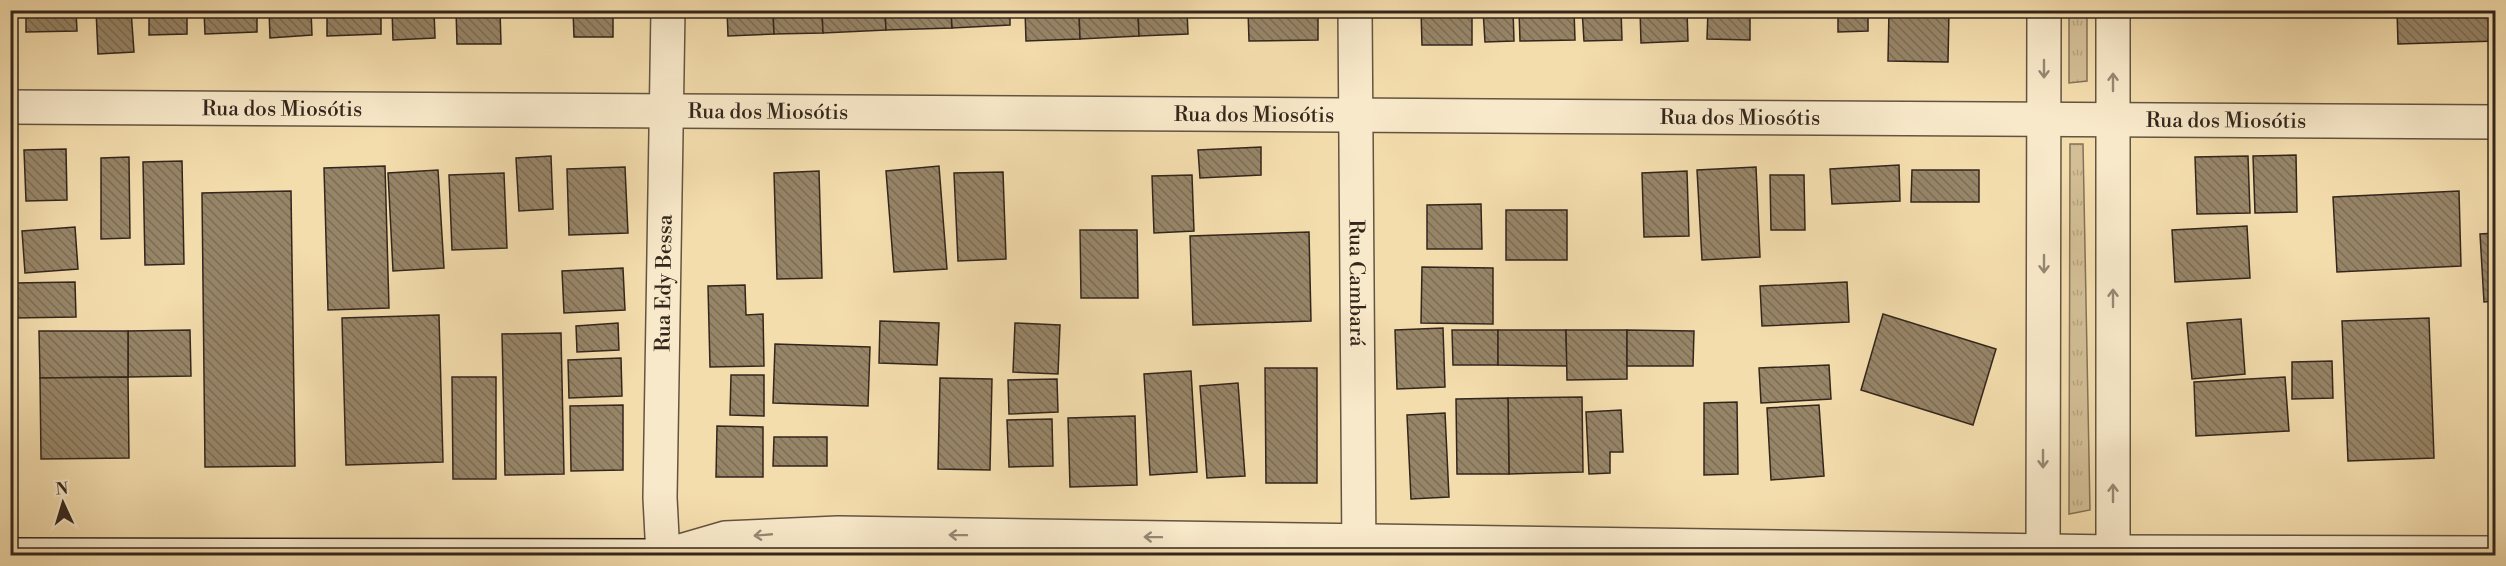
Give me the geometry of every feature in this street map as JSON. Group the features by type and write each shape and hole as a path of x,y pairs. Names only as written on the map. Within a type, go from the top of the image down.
{"street":[{"name":"Rua Edy Bessa","path":"663,555 660,498 668,10"},
{"name":"Rua Cambará","path":"1355,10 1359,548"},
{"path":"2043,553 2044,10"},
{"path":"2113,10 2113,554"},
{"name":"Rua dos Miosótis","path":"10,108 2496,122"},
{"path":"663,555 725,538 838,532 1359,548 2113,554 2496,553"},
{"path":"10,555 657,555"}],"green space":[{"path":"2069,11 2087,11 2087,81 2069,83"},
{"path":"2070,144 2083,144 2090,510 2069,514"}],"building":[{"path":"26,10 76,10 77,31 26,32"},
{"path":"96,10 131,10 134,52 98,54"},
{"path":"149,10 187,10 187,34 149,35"},
{"path":"204,10 257,10 257,32 205,34"},
{"path":"269,10 311,10 312,35 270,38"},
{"path":"327,10 381,10 381,34 327,36"},
{"path":"392,10 434,10 435,38 393,40"},
{"path":"456,10 500,10 501,44 457,44"},
{"path":"573,10 613,10 613,37 574,37"},
{"path":"727,10 773,10 774,34 728,36"},
{"path":"773,10 822,10 823,33 774,34"},
{"path":"822,10 885,10 886,30 823,33"},
{"path":"885,10 951,10 952,28 886,30"},
{"path":"951,10 1010,10 1010,25 952,28"},
{"path":"1025,10 1079,10 1080,39 1026,41"},
{"path":"1079,10 1138,10 1139,36 1080,39"},
{"path":"1138,10 1187,10 1188,34 1139,36"},
{"path":"1248,10 1318,10 1318,40 1249,41"},
{"path":"1421,10 1472,10 1472,45 1422,45"},
{"path":"1483,10 1513,10 1514,41 1485,42"},
{"path":"1519,10 1574,10 1575,40 1520,41"},
{"path":"1582,10 1621,10 1622,40 1584,41"},
{"path":"1640,10 1687,10 1688,41 1641,43"},
{"path":"1708,10 1750,10 1750,40 1707,39"},
{"path":"1838,10 1868,10 1868,31 1838,32"},
{"path":"1889,10 1949,10 1948,62 1888,61"},
{"path":"2397,10 2496,10 2496,41 2398,44"},
{"path":"1261,147 1261,175 1200,178 1198,150"},
{"path":"66,149 67,200 26,201 24,150"},
{"path":"2296,155 2297,212 2255,213 2253,156"},
{"path":"551,156 553,209 519,211 516,158"},
{"path":"2248,156 2250,213 2197,214 2195,157"},
{"path":"129,157 130,238 101,239 101,158"},
{"path":"182,161 184,264 145,265 143,162"},
{"path":"1899,165 1900,201 1832,204 1830,169"},
{"path":"385,166 389,308 328,310 324,168"},
{"path":"939,166 947,269 894,272 886,171"},
{"path":"625,167 628,233 569,235 567,169"},
{"path":"1756,167 1760,257 1702,260 1697,170"},
{"path":"438,170 444,268 393,271 388,173"},
{"path":"1912,170 1979,170 1979,202 1911,202"},
{"path":"819,171 822,278 777,279 774,173"},
{"path":"1687,171 1689,236 1644,237 1642,173"},
{"path":"1003,172 1006,259 958,261 954,173"},
{"path":"504,173 507,248 452,250 449,175"},
{"path":"1192,175 1194,231 1154,233 1152,176"},
{"path":"1770,175 1804,175 1805,230 1771,230"},
{"path":"291,191 295,466 205,467 202,193"},
{"path":"2459,191 2461,266 2337,272 2333,197"},
{"path":"1481,204 1482,249 1427,249 1427,205"},
{"path":"1506,210 1567,210 1567,260 1506,260"},
{"path":"2247,226 2250,278 2175,282 2172,230"},
{"path":"75,227 78,269 25,273 22,231"},
{"path":"1080,230 1137,230 1138,298 1081,298"},
{"path":"1309,232 1311,321 1193,325 1190,236"},
{"path":"2496,233 2496,301 2484,302 2480,234"},
{"path":"1422,267 1493,268 1493,324 1421,323"},
{"path":"623,268 625,310 564,313 562,271"},
{"path":"75,282 76,317 15,318 14,283"},
{"path":"1847,282 1849,322 1762,326 1760,286"},
{"path":"745,285 746,315 763,314 764,366 710,367 708,286"},
{"path":"1883,314 1996,349 1973,425 1861,390"},
{"path":"439,315 443,462 346,465 342,318"},
{"path":"2429,318 2434,458 2348,461 2342,321"},
{"path":"2241,319 2245,374 2192,379 2187,323"},
{"path":"880,321 939,323 937,365 879,363"},
{"path":"618,323 619,350 577,352 576,326"},
{"path":"1015,323 1060,325 1058,374 1013,372"},
{"path":"1443,328 1445,387 1397,389 1395,330"},
{"path":"190,330 191,376 128,377 128,331"},
{"path":"1452,330 1498,330 1498,365 1453,365"},
{"path":"1498,330 1566,330 1567,366 1498,365"},
{"path":"1566,330 1627,330 1627,379 1567,380"},
{"path":"1627,330 1694,331 1693,366 1627,366"},
{"path":"39,331 128,331 128,377 40,378"},
{"path":"561,333 564,474 505,475 502,334"},
{"path":"775,344 870,347 868,406 773,403"},
{"path":"621,358 622,396 569,398 568,360"},
{"path":"2332,361 2333,398 2292,399 2292,362"},
{"path":"1829,365 1831,399 1761,403 1759,368"},
{"path":"1265,368 1317,368 1317,483 1266,483"},
{"path":"1191,371 1197,472 1150,475 1144,374"},
{"path":"731,375 764,375 764,416 730,415"},
{"path":"128,377 129,458 41,459 40,378"},
{"path":"452,377 496,377 496,479 453,479"},
{"path":"2285,377 2289,431 2196,436 2194,382"},
{"path":"940,378 992,379 990,470 938,469"},
{"path":"1057,379 1058,412 1009,414 1008,380"},
{"path":"1238,383 1245,476 1207,478 1200,386"},
{"path":"1582,397 1583,472 1509,474 1508,398"},
{"path":"1508,398 1509,474 1457,474 1456,399"},
{"path":"1737,402 1738,474 1704,475 1704,403"},
{"path":"623,405 623,470 571,471 570,406"},
{"path":"1819,405 1824,476 1771,480 1767,408"},
{"path":"2492,406 2496,406 2496,475 2492,475"},
{"path":"1621,410 1623,452 1610,452 1610,473 1589,474 1586,412"},
{"path":"1445,413 1449,497 1411,499 1407,415"},
{"path":"1135,416 1137,485 1070,487 1068,418"},
{"path":"1052,419 1053,466 1009,467 1007,420"},
{"path":"717,426 763,427 763,477 716,477"},
{"path":"774,437 827,437 827,466 773,466"}]}
